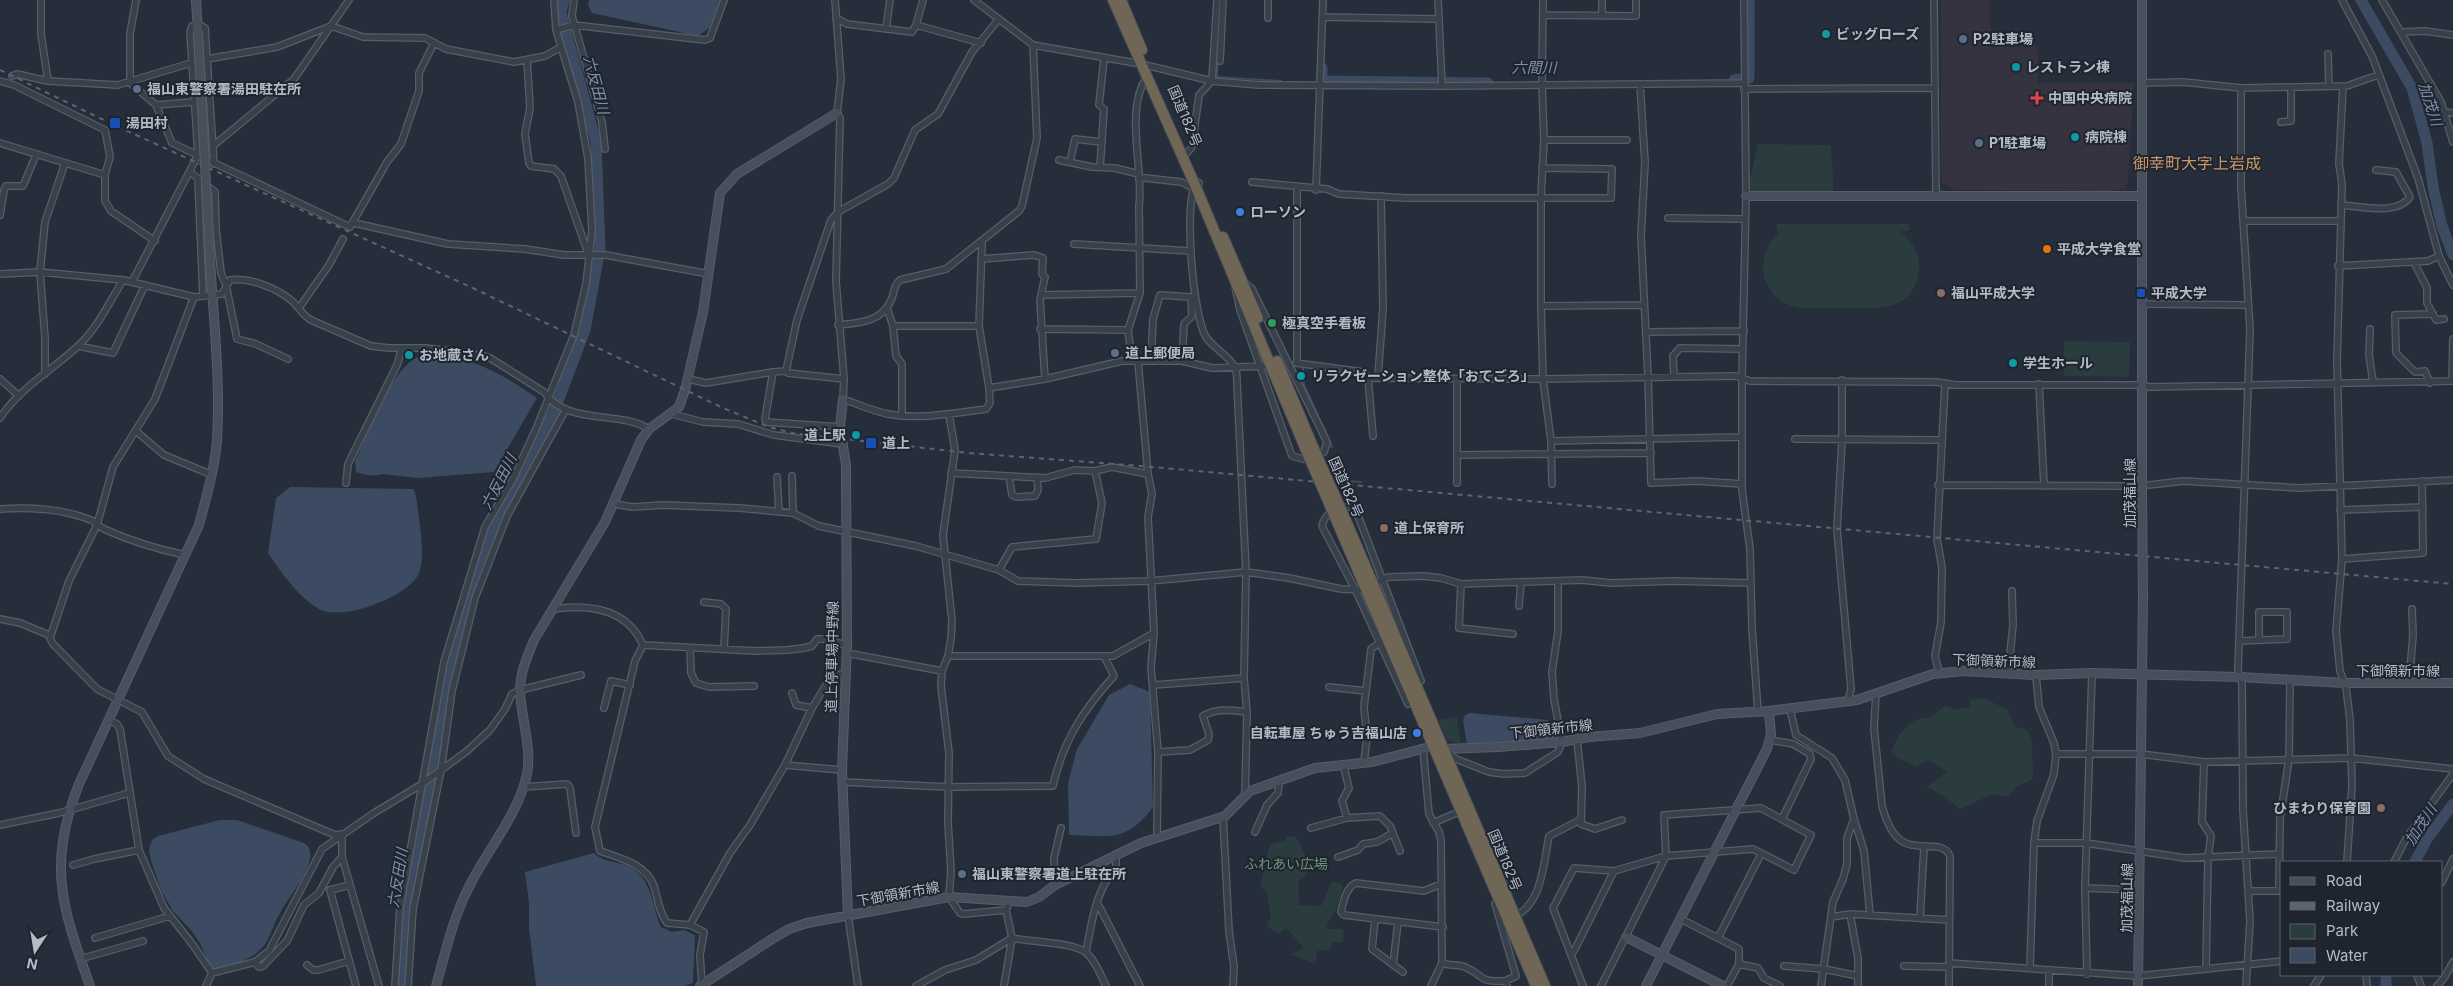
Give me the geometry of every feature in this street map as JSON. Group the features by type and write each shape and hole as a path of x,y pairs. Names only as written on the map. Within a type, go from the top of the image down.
{"highway":[{"name":"国道182号","path":"1113,0 1187,153 1196,185"},
{"name":"国道182号","path":"1121,0 1146,70 1422,710 1433,748 1502,897 1515,916 1545,986"},
{"path":"1408,704 1422,710 1421,681"},
{"name":"国道182号","path":"1433,748 1502,897 1536,986"}],"main road":[{"path":"90,986 68,921 61,881 60,858 69,810 198,525 216,441 217,391 208,296 209,241 196,0"},
{"name":"加茂福山線","path":"2138,986 2143,674 2142,0"},
{"path":"436,986 467,889 506,822 523,787 528,756 520,690 524,663 534,640 615,504 641,440 649,429 672,414 679,407 688,379 709,274 713,230 723,186 737,174 837,113"},
{"path":"1746,196 2141,196"},
{"name":"道上停車場中野線","path":"843,399 840,427 846,465 845,621 847,649 842,782 848,915"},
{"name":"下御領新市線","path":"701,986 789,929 807,923 949,897 1007,906 1026,902 1040,897 1055,885 1116,854 1156,837 1197,827 1223,817 1250,790 1279,782 1316,768 1364,762 1433,748 1562,742 1640,733 1718,714 1769,711 1848,702 1939,672 1964,670 2036,675 2143,674 2240,677 2290,682 2453,684"},
{"path":"1646,986 1770,740 1769,711"},
{"path":"1626,937 1723,986"}],"street":[{"path":"41,0 41,34 48,80"},
{"path":"136,0 130,34 130,83 156,105 172,143 350,227 387,162 401,144 419,91 419,73 434,43"},
{"path":"213,146 294,79 349,0"},
{"path":"395,986 400,908 424,783 444,662 485,527 513,479 550,399 574,335 586,284 592,210 588,158 578,102 557,30 554,0"},
{"path":"574,0 573,26 602,122 605,149"},
{"path":"557,30 573,26 705,40 710,38 724,0"},
{"path":"835,0 841,79 837,113 840,118 836,281 838,325 844,379 843,399 885,414 902,416 949,414 986,409 990,403 989,388 979,326 982,242"},
{"path":"886,29 890,0"},
{"path":"836,18 848,24 912,32 916,25 923,0"},
{"path":"974,0 998,20 1033,44 1146,70 1212,81 1259,85 1542,84 1935,88"},
{"path":"1268,0 1268,18"},
{"path":"1316,190 1323,0"},
{"path":"1438,0 1442,84"},
{"path":"1543,0 1542,84 1544,140 1541,197 1541,306 1543,379 1551,441 1552,484"},
{"path":"1602,0 1602,15"},
{"path":"1544,15 1636,16 1636,0"},
{"path":"1744,0 1746,196 1741,437 1742,484 1750,549 1758,712"},
{"path":"1934,0 1936,196"},
{"path":"2342,0 2372,56 2418,178 2439,256 2453,285"},
{"path":"2382,0 2402,32 2445,112 2453,142"},
{"path":"1187,153 1192,147 1199,96 1212,81 1218,58 1220,2"},
{"path":"1322,17 1438,19"},
{"path":"786,371 797,320 809,280 831,220 838,212 888,184 894,178 915,130 938,114 965,63 998,20"},
{"path":"132,282 155,241 198,155 190,63 190,32 192,26 198,24 205,28 214,164"},
{"path":"916,25 981,43"},
{"path":"207,59 277,47 331,26 363,36 413,36 425,38 446,49 514,62 545,56 561,47"},
{"path":"2402,32 2425,31 2453,36"},
{"path":"838,325 869,321 882,314 887,308 896,283 900,280 946,269 982,242 1022,206 1037,138 1033,44"},
{"path":"2328,54 2329,86"},
{"path":"1100,167 1104,110 1099,105 1104,59"},
{"path":"527,61 530,108 525,134 529,163 531,166 554,169 561,176 589,255"},
{"path":"12,76 17,74 48,80 118,85 130,83 190,63"},
{"path":"1146,70 1140,87 1136,134 1139,177 1140,293 1128,330 1135,361 1152,494 1148,517 1154,633 1151,667 1154,685 1158,752 1156,837"},
{"path":"2142,84 2183,82 2241,88 2343,86 2378,75"},
{"path":"0,81 14,85 105,130 110,157 105,175 105,202 111,211 155,241"},
{"path":"1640,86 1645,162 1641,236 1651,439 1651,483 1697,481 1742,484"},
{"path":"2343,86 2339,164 2341,221 2338,266 2342,559 2336,631 2340,671 2345,683 2350,720 2352,785 2347,861"},
{"path":"2281,122 2291,121 2291,87"},
{"path":"2241,88 2243,221 2248,305 2248,385 2246,486 2238,670 2240,677 2244,760 2243,810 2246,887 2249,891 2246,986"},
{"path":"156,105 193,102"},
{"path":"2445,112 2453,113"},
{"path":"1070,162 1075,139 1102,142"},
{"path":"1544,140 1627,140"},
{"path":"0,143 105,175"},
{"path":"0,215 6,186 22,186 36,154"},
{"path":"1059,160 1115,168 1139,177 1196,185 1190,196 1190,251 1198,316 1206,337 1235,367 1246,572 1244,678 1247,712 1245,796"},
{"path":"45,374 45,338 40,272 45,222 65,163"},
{"path":"1252,182 1328,190 1339,194 1381,196 1464,199 1611,198 1612,169 1542,168"},
{"path":"2376,170 2396,172 2410,197"},
{"path":"190,172 215,192 216,229 221,273 226,285 237,339 256,344 288,359"},
{"path":"198,179 208,296"},
{"path":"1297,188 1297,363"},
{"path":"2341,205 2394,208 2407,202 2410,197 2422,195"},
{"path":"1378,377 1383,308 1381,196"},
{"path":"1668,218 1745,219"},
{"path":"2243,221 2341,221"},
{"path":"354,223 417,239 456,245 525,249 564,255 606,255 709,274"},
{"path":"298,308 329,265 343,239"},
{"path":"1074,244 1190,251"},
{"path":"981,259 1034,255 1042,258 1042,274 1045,277 1040,300 1040,329 1045,379"},
{"path":"2338,266 2428,261 2439,256"},
{"path":"2414,262 2427,288 2427,303 2436,320 2444,319"},
{"path":"0,274 40,272 123,280 194,297 222,294 226,285 233,279 254,283 281,293 298,308 304,317 370,346 426,348 481,355 490,358 544,392 550,399 565,408 586,415 640,424 649,429"},
{"path":"0,418 19,396 78,346 96,324 123,280"},
{"path":"1238,282 1252,289 1286,364 1327,442 1324,452 1302,460 1292,456 1263,366 1235,296 1238,282"},
{"path":"78,346 113,353 145,285"},
{"path":"1042,295 1140,293"},
{"path":"1151,360 1153,319 1160,295 1191,297 1192,316 1184,324 1182,361"},
{"path":"49,635 69,581 98,525 113,467 136,431 159,389 194,297"},
{"path":"2142,304 2248,305"},
{"path":"1541,306 1644,305"},
{"path":"887,308 893,326 896,356 902,364 902,416"},
{"path":"2430,382 2425,371 2415,372 2396,353 2395,315 2433,314"},
{"path":"893,326 979,326"},
{"path":"1040,329 1128,330"},
{"path":"2370,329 2373,382"},
{"path":"1646,332 1744,331"},
{"path":"1368,378 1543,379 1735,376 1750,381 1842,380 1937,382 1944,384 2142,385 2150,387 2430,382 2452,381 2453,339"},
{"path":"346,483 348,464 397,365 402,348"},
{"path":"1674,376 1673,356 1676,349 1744,349"},
{"path":"989,388 1045,379 1110,362 1182,361 1212,368 1263,366"},
{"path":"1286,364 1297,363 1364,372 1368,378 1373,436"},
{"path":"688,379 706,383 786,371 788,373 844,379"},
{"path":"773,372 766,422 840,427"},
{"path":"0,379 19,396"},
{"path":"1457,482 1458,379"},
{"path":"1842,380 1842,441 1838,529 1851,689 1848,702"},
{"path":"1939,672 1935,656 1941,622 1942,568 1937,538 1944,384"},
{"path":"2039,384 2044,486"},
{"path":"408,986 413,909 452,691 475,598 507,516 565,408"},
{"path":"672,414 703,422 738,424 782,437 842,444"},
{"path":"949,414 955,450 943,534 952,621 948,656 942,671 949,753 948,787 951,871 949,897 960,913 964,914 1007,906 1012,938 1004,986"},
{"path":"136,431 164,455 210,474"},
{"path":"1551,441 1741,437"},
{"path":"1795,439 1838,438 1842,441 1941,440"},
{"path":"1457,455 1651,453"},
{"path":"951,473 1037,476 1045,478 1060,476 1075,470 1095,471 1112,467 1148,474"},
{"path":"999,570 1012,547 1096,539 1102,503 1095,471"},
{"path":"792,476 793,513"},
{"path":"1010,476 1012,495 1016,497 1035,496 1038,490 1037,476"},
{"path":"777,477 779,512"},
{"path":"2149,485 2184,481 2246,486 2340,487 2453,480"},
{"path":"2342,559 2424,553 2422,481"},
{"path":"1938,486 2131,486"},
{"path":"615,504 632,507 663,505 793,513 819,526 847,534 944,553 999,570 1018,581 1077,583 1150,580 1246,572 1359,590"},
{"path":"1408,704 1359,590 1322,526 1324,518 1344,507 1352,507 1357,513 1379,581 1421,681"},
{"path":"2340,510 2422,508"},
{"path":"0,509 50,510 93,521 98,525 156,549 185,555"},
{"path":"1379,581 1388,577 1424,576 1442,578 1461,584 1582,580 1611,583 1675,580 1751,583"},
{"path":"1431,986 1442,963 1443,927 1441,840 1439,832 1429,814 1433,748 1489,772 1504,774 1524,773 1558,752 1562,742 1554,699 1552,672 1558,626 1558,581"},
{"path":"1519,606 1521,582"},
{"path":"1461,584 1459,628 1513,634"},
{"path":"2008,674 2013,625 2012,590"},
{"path":"704,602 721,604 726,609 724,649"},
{"path":"553,609 579,606 606,610 638,632 643,645 635,661 600,802 596,827 597,843 600,851 634,864 644,870 653,884 660,911 667,923 690,925 704,932 700,955 701,986"},
{"path":"2409,684 2413,635 2412,609"},
{"path":"2240,641 2287,639 2287,612 2259,612 2259,640"},
{"path":"0,619 20,623 49,635 53,644 97,689 142,712 162,750 186,769 204,779 335,835 342,834"},
{"path":"948,656 1113,656 1154,633"},
{"path":"643,645 787,650 812,646 817,640 823,639 847,649 942,671"},
{"path":"1364,762 1367,737 1364,707 1366,691 1372,649 1381,642"},
{"path":"690,648 691,673 696,683 709,687 754,686"},
{"path":"842,782 948,787 1053,786 1059,759 1068,740 1090,703 1114,676 1104,656"},
{"path":"2087,974 2085,888 2092,673"},
{"path":"690,925 713,882 785,765 812,708 832,675 845,674"},
{"path":"212,973 255,962 269,951 322,849 342,834 424,783 467,751 490,730 505,709 512,694 520,690 581,675"},
{"path":"2030,968 2034,843 2037,821 2054,774 2056,754 2054,743 2039,707 2036,675"},
{"path":"1154,685 1244,678"},
{"path":"604,708 611,681 630,685"},
{"path":"2249,891 2280,890 2280,818 2289,759 2290,682"},
{"path":"1329,687 1366,691"},
{"path":"792,693 796,705 812,708"},
{"path":"1876,693 1874,728 1882,806 1893,833 1904,843 1924,847 1943,847 1950,856 1949,986"},
{"path":"1158,752 1190,750 1208,740 1209,734 1203,716 1208,713 1227,709 1247,712"},
{"path":"1790,709 1796,735 1832,758 1845,780 1864,851 1870,915"},
{"path":"109,720 117,724 120,729 139,850 157,896 212,973"},
{"path":"1577,739 1582,787 1581,824 1595,829 1622,820"},
{"path":"1770,740 1793,744 1810,754 1811,759 1782,819"},
{"path":"2056,754 2141,754 2204,762 2351,758 2453,769"},
{"path":"2204,762 2202,822 2211,836 2208,857 2206,969"},
{"path":"1343,764 1349,788 1342,801 1347,818"},
{"path":"785,765 842,770"},
{"path":"2395,861 2408,837 2453,774"},
{"path":"1256,832 1267,806 1278,793 1279,782"},
{"path":"523,787 566,784 570,788 576,833"},
{"path":"0,825 69,810 129,793"},
{"path":"1583,986 1553,908 1574,868 1614,871 1666,856 1753,849 1794,870 1811,835 1761,808 1664,815 1666,856 1601,986"},
{"path":"1433,823 1461,811"},
{"path":"1311,828 1347,818 1380,816 1385,820 1393,833 1400,851"},
{"path":"1223,817 1229,931 1234,967 1233,986"},
{"path":"1821,986 1833,902 1847,864 1847,838 1854,819"},
{"path":"1515,916 1520,914 1536,896 1550,836 1580,820"},
{"path":"1055,885 1054,858 1061,828"},
{"path":"1338,857 1358,850 1363,844 1377,842 1393,833"},
{"path":"342,834 342,857 379,986"},
{"path":"2034,843 2086,843 2185,858 2280,854"},
{"path":"1920,918 1924,847"},
{"path":"73,865 94,858 139,850"},
{"path":"1086,952 1097,902 1106,878 1116,868 1116,854"},
{"path":"1718,938 1761,854"},
{"path":"255,962 259,967 263,966 287,941 304,905 319,893 333,867 342,857"},
{"path":"2443,880 2453,859"},
{"path":"1571,954 1614,871"},
{"path":"1441,884 1424,891 1356,883 1352,885 1341,912 1344,915 1443,927"},
{"path":"350,885 330,890 356,986"},
{"path":"2085,888 2139,890"},
{"path":"1442,963 1464,966 1486,982 1506,984 1516,976 1495,904 1502,897"},
{"path":"1097,902 1140,986"},
{"path":"1831,917 1850,914 1949,920"},
{"path":"1850,914 1858,958 1858,986"},
{"path":"848,915 858,986"},
{"path":"95,938 170,916"},
{"path":"1375,919 1372,949 1403,972"},
{"path":"1681,919 1739,948 1740,964 1727,986"},
{"path":"1393,965 1398,922"},
{"path":"916,986 945,970 976,960 1012,938 1059,944 1086,952 1098,969 1106,986"},
{"path":"80,959 143,941"},
{"path":"307,965 313,970 318,970 349,961"},
{"path":"1904,966 1949,965 2030,968 2087,974 2138,976 2280,961"},
{"path":"2437,986 2453,962"},
{"path":"1740,964 1758,968 1764,978 1780,986"},
{"path":"1784,966 1824,969 1858,976"},
{"path":"2049,970 2049,986"},
{"path":"209,984 212,973"}],"shaded area":[{"name":"中国中央病院","path":"1941,0 1990,0 1990,47 2038,46 2038,83 2134,83 2128,181 2125,188 2113,191 1956,190 1942,183"}],"green space":[{"path":"1758,144 1831,145 1834,196 1746,196"},
{"path":"1777,224 1909,224 1909,231 1900,231 1912,244 1919,259 1916,284 1910,294 1903,300 1884,307 1799,308 1786,304 1768,287 1764,276 1765,252 1771,241 1781,231 1777,231"},
{"path":"2064,341 2130,342 2129,377 2064,376"},
{"path":"1982,698 2008,709 2014,726 2027,730 2032,740 2033,779 2016,787 2008,796 1991,795 1960,809 1927,787 1947,772 1928,759 1916,767 1898,758 1891,752 1899,734 1915,720 1930,717 1945,706 1955,709 1969,708 1970,700"},
{"path":"1457,717 1461,744 1447,740 1438,720"},
{"name":"ふれあい広場","path":"1287,836 1296,837 1309,862 1307,874 1298,882 1299,905 1321,906 1332,881 1342,884 1343,887 1337,908 1327,925 1327,929 1342,929 1344,932 1343,942 1333,942 1330,950 1317,951 1316,964 1290,954 1304,948 1286,928 1279,934 1267,926 1271,915 1266,890 1260,886 1270,844 1286,840"}],"water":[{"path":"589,0 720,0 709,28 698,36 592,13 588,5"},
{"path":"420,356 452,357 482,366 537,398 494,472 418,478 381,474 368,475 356,472 355,461 390,387 409,363"},
{"path":"290,487 413,489 416,495 422,548 421,568 418,575 401,591 388,599 357,610 329,612 311,604 291,584 268,553 276,498"},
{"path":"1130,684 1150,692 1153,807 1134,827 1116,835 1069,835 1068,783 1077,749 1109,695"},
{"path":"1470,713 1548,720 1556,739 1467,744 1463,721 1465,715"},
{"path":"220,820 237,820 304,843 309,849 310,857 303,877 280,913 263,946 256,954 245,960 214,969 210,966 200,943 191,930 173,911 161,890 149,850 152,840 158,836"},
{"path":"594,853 605,860 626,865 641,876 650,892 661,927 672,932 684,930 695,935 693,983 684,986 536,986 525,872"}],"waterway":[{"name":"六反田川","path":"402,986 407,919 454,647 497,518 525,470 555,409 585,330 600,249 596,142 561,13 564,0"},
{"path":"1220,0 1217,77 1281,81"},
{"name":"六間川","path":"1734,80 1749,78 1749,0"},
{"name":"加茂川","path":"2361,0 2412,88 2427,143 2433,187 2442,226 2453,255"},
{"name":"六間川","path":"1322,68 1322,81 1488,83"},
{"path":"1303,367 1304,385 1326,433"},
{"path":"1329,440 1332,447"},
{"path":"1341,477 1343,481 1361,482"},
{"name":"加茂川","path":"2416,861 2427,839 2453,804"},
{"name":"加茂川","path":"2386,976 2386,986"}],"railway":[{"path":"0,70 114,125 475,289 723,408 769,427 792,433 969,453 1141,466 2453,584"}],"place":[{"name":"ビッグローズ","path":"1826,34"},
{"name":"P2駐車場","path":"1963,39"},
{"name":"レストラン棟","path":"2016,67"},
{"name":"福山東警察署湯田駐在所","path":"137,89"},
{"name":"中国中央病院","path":"2037,98"},
{"name":"湯田村","path":"115,123"},
{"name":"病院棟","path":"2075,137"},
{"name":"P1駐車場","path":"1979,143"},
{"name":"ローソン","path":"1240,212"},
{"name":"平成大学食堂","path":"2047,249"},
{"name":"福山平成大学","path":"1941,293"},
{"name":"平成大学","path":"2141,293"},
{"name":"極真空手看板","path":"1272,323"},
{"name":"道上郵便局","path":"1115,353"},
{"name":"お地蔵さん","path":"409,355"},
{"name":"学生ホール","path":"2013,363"},
{"name":"リラクゼーション整体「おてごろ」","path":"1301,376"},
{"name":"道上駅","path":"856,435"},
{"name":"道上","path":"871,443"},
{"name":"道上保育所","path":"1384,528"},
{"name":"自転車屋 ちゅう吉福山店","path":"1417,733"},
{"name":"ひまわり保育園","path":"2381,808"},
{"name":"福山東警察署道上駐在所","path":"962,874"}],"district":[{"name":"御幸町大字上岩成","path":"2197,163"}]}
